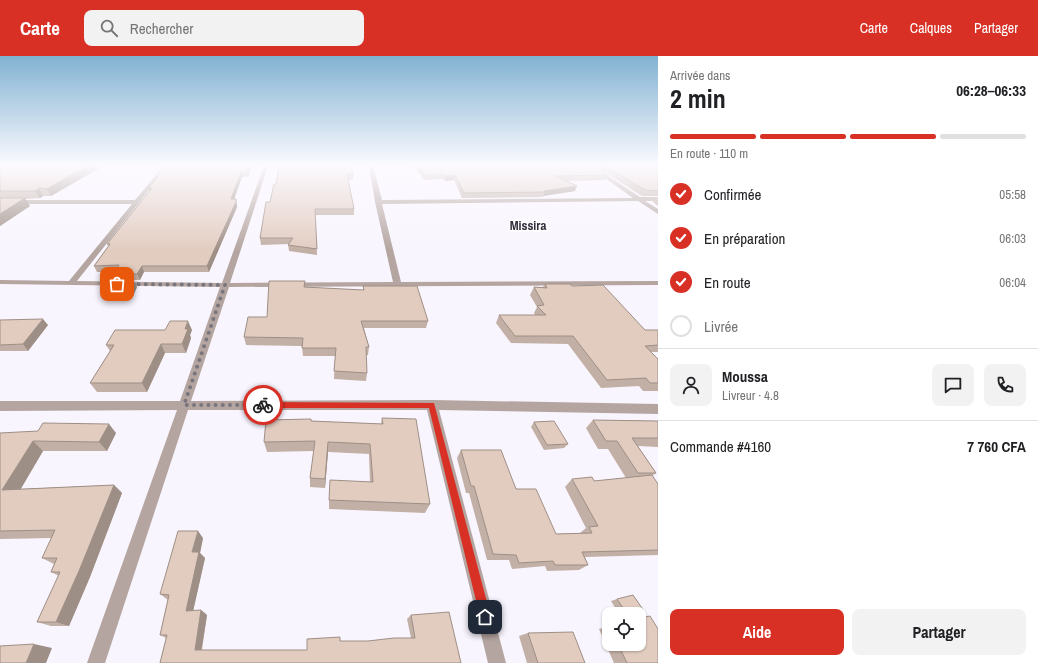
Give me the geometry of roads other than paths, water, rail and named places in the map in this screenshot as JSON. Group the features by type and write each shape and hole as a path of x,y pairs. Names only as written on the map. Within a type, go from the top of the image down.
{"street":[{"path":"71,283 143,194"},
{"path":"96,663 256,194"},
{"path":"377,194 398,285"},
{"path":"631,194 658,212"},
{"path":"378,202 658,199"},
{"path":"0,202 137,202"},
{"path":"0,282 225,285 658,283"},
{"path":"432,405 497,663"},
{"path":"0,406 432,405 658,409"}],"district":[{"name":"Missira","path":"528,225"}]}
